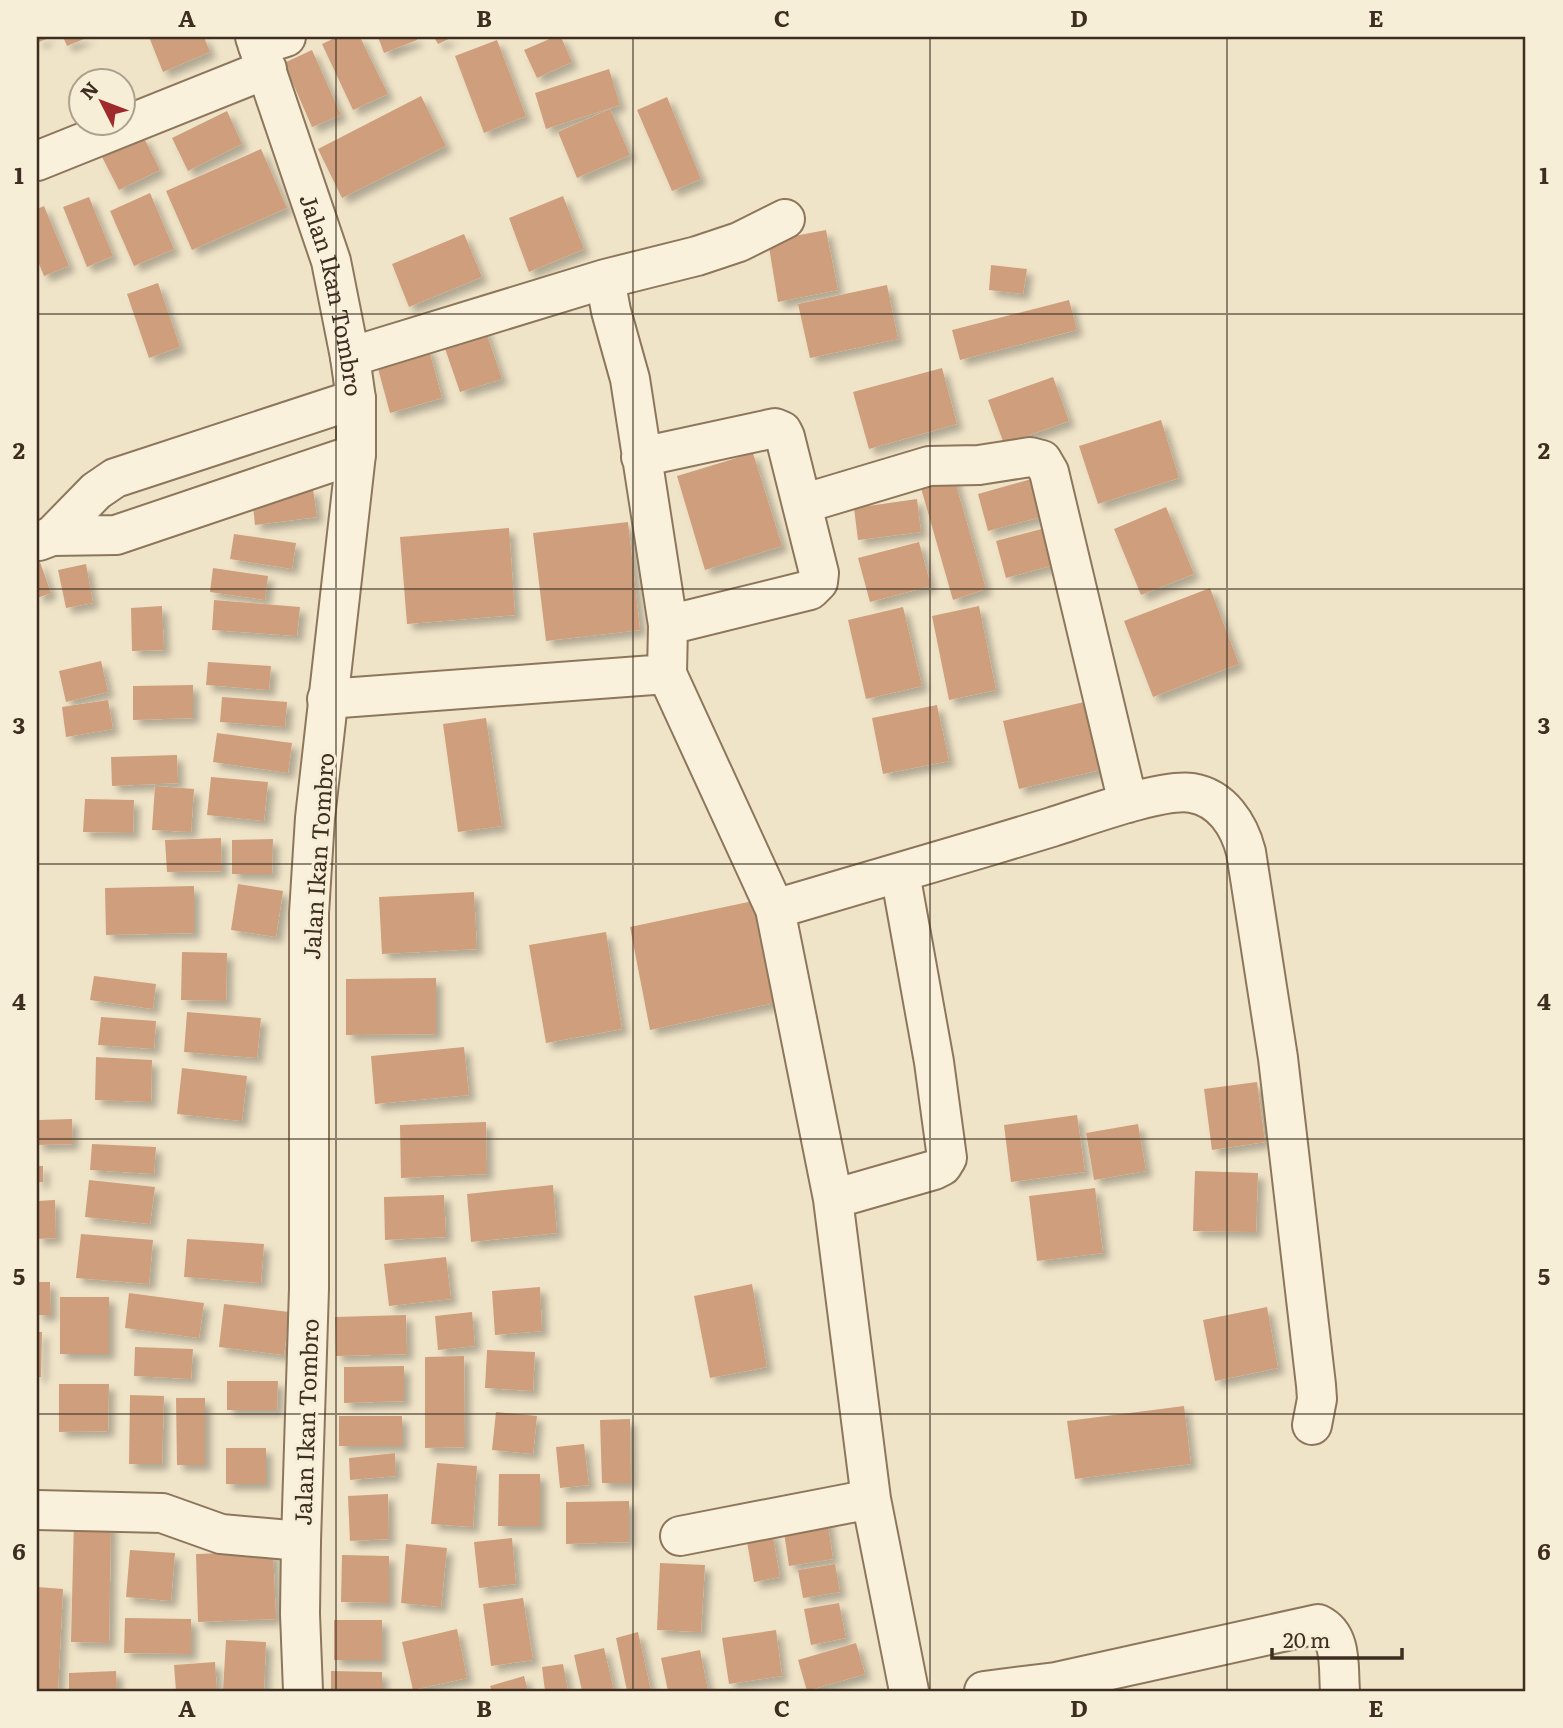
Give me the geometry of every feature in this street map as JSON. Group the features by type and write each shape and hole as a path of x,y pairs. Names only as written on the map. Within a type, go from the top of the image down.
{"street":[{"path":"37,162 266,47"},
{"name":"Jalan Ikan Tombro","path":"266,47 331,261 356,399 356,454 314,818 310,913 309,1289 301,1541 303,1691"},
{"path":"350,357 605,279 708,252 739,242 785,219"},
{"path":"605,279 630,379 668,625 667,674 775,909 833,1199 871,1499 909,1691"},
{"path":"44,539 96,491 115,478 356,399"},
{"path":"641,457 775,428 782,431 819,573 818,582 813,588 668,625"},
{"path":"44,539 125,533 356,454"},
{"path":"802,504 929,466 979,465 1030,457 1042,460 1049,472 1128,803"},
{"path":"327,699 667,674"},
{"path":"775,909 1128,803 1182,792 1196,793 1211,799 1220,807 1242,835 1278,1058 1316,1385 1317,1399 1312,1425"},
{"path":"833,1199 934,1170 942,1166 947,1158 934,1062 900,873"},
{"path":"680,1536 871,1499"},
{"path":"37,1510 162,1513 221,1534 301,1541"},
{"path":"984,1691 1056,1682 1318,1624 1329,1631 1335,1640 1340,1691"}],"building":[{"path":"37,37 51,37 37,43"},
{"path":"63,37 89,37 67,46"},
{"path":"149,37 204,37 210,52 163,72"},
{"path":"337,37 360,37 388,94 353,110 322,44"},
{"path":"378,37 416,37 417,40 384,53"},
{"path":"434,37 453,37 438,44"},
{"path":"554,37 561,37 572,62 537,78 524,50"},
{"path":"497,40 526,116 484,133 455,56"},
{"path":"312,50 341,115 312,127 284,63"},
{"path":"609,69 620,105 546,129 535,93"},
{"path":"421,96 446,146 342,198 318,149"},
{"path":"667,97 701,179 672,191 637,110"},
{"path":"610,109 630,155 577,178 558,132"},
{"path":"227,111 242,144 188,171 172,138"},
{"path":"143,136 160,170 119,190 102,157"},
{"path":"261,149 287,208 192,250 166,191"},
{"path":"150,193 174,249 134,266 110,211"},
{"path":"563,196 584,249 529,272 509,218"},
{"path":"89,197 113,256 87,267 63,207"},
{"path":"44,206 69,266 44,276 37,259 37,209"},
{"path":"826,230 838,290 778,302 768,241"},
{"path":"464,234 482,277 409,307 392,264"},
{"path":"991,265 1027,269 1023,294 989,290"},
{"path":"158,283 180,347 149,358 127,294"},
{"path":"887,285 898,339 810,358 798,304"},
{"path":"1069,300 1077,330 960,360 952,330"},
{"path":"483,323 502,379 460,392 441,337"},
{"path":"428,346 442,398 390,413 376,361"},
{"path":"942,368 957,424 869,449 853,392"},
{"path":"1053,377 1069,421 1004,444 988,400"},
{"path":"1161,420 1179,478 1098,504 1079,446"},
{"path":"753,453 782,546 705,570 677,476"},
{"path":"952,471 986,589 953,600 919,481"},
{"path":"1035,478 1045,516 988,531 978,494"},
{"path":"313,489 317,517 255,525 252,497"},
{"path":"917,499 921,532 858,540 854,508"},
{"path":"1166,507 1194,574 1141,595 1114,529"},
{"path":"628,522 640,630 546,641 533,533"},
{"path":"1049,527 1058,564 1006,578 996,541"},
{"path":"509,528 515,615 407,624 400,537"},
{"path":"234,534 296,543 292,569 230,559"},
{"path":"919,542 931,586 870,602 858,558"},
{"path":"40,562 51,593 37,598 37,563"},
{"path":"86,564 93,603 66,608 58,570"},
{"path":"213,568 268,576 265,600 210,592"},
{"path":"1210,588 1239,664 1153,697 1124,621"},
{"path":"214,600 300,607 297,636 212,630"},
{"path":"162,606 164,650 132,651 131,608"},
{"path":"979,606 996,690 949,700 932,616"},
{"path":"903,607 922,686 866,699 848,620"},
{"path":"101,661 108,692 66,702 59,671"},
{"path":"208,662 271,666 269,690 206,685"},
{"path":"193,685 193,718 133,720 133,686"},
{"path":"222,697 287,702 285,727 220,722"},
{"path":"1097,699 1113,767 1019,789 1003,721"},
{"path":"108,700 113,729 66,737 62,707"},
{"path":"937,705 949,761 883,774 872,718"},
{"path":"486,718 502,826 458,832 443,724"},
{"path":"217,733 292,743 288,773 213,762"},
{"path":"177,755 178,783 112,786 111,757"},
{"path":"211,777 268,782 264,821 207,815"},
{"path":"155,786 194,789 191,832 152,830"},
{"path":"85,799 134,800 133,833 83,832"},
{"path":"221,838 222,871 167,872 165,840"},
{"path":"273,839 272,874 232,874 232,840"},
{"path":"238,884 283,891 276,937 231,930"},
{"path":"194,886 194,933 106,935 105,888"},
{"path":"474,892 477,949 382,954 379,897"},
{"path":"753,901 774,1003 650,1030 630,927"},
{"path":"606,932 622,1029 546,1043 529,945"},
{"path":"182,952 227,953 226,1001 181,1000"},
{"path":"94,976 156,984 153,1009 90,1000"},
{"path":"436,978 436,1034 346,1035 346,979"},
{"path":"187,1012 261,1018 257,1058 184,1052"},
{"path":"101,1017 156,1021 154,1049 98,1045"},
{"path":"464,1047 469,1095 375,1104 371,1056"},
{"path":"96,1057 152,1060 151,1102 95,1100"},
{"path":"182,1068 247,1076 242,1121 177,1114"},
{"path":"1257,1082 1265,1142 1212,1150 1204,1089"},
{"path":"1077,1115 1085,1172 1011,1182 1004,1125"},
{"path":"72,1119 73,1144 37,1145 37,1120"},
{"path":"486,1122 487,1174 401,1178 400,1125"},
{"path":"1138,1124 1146,1171 1094,1180 1086,1133"},
{"path":"92,1144 156,1147 154,1174 90,1170"},
{"path":"37,1166 43,1166 43,1182 37,1182"},
{"path":"1195,1171 1258,1173 1256,1232 1193,1231"},
{"path":"89,1180 155,1187 150,1224 85,1217"},
{"path":"553,1185 557,1233 471,1242 467,1194"},
{"path":"1095,1188 1103,1253 1037,1261 1029,1196"},
{"path":"444,1195 446,1237 385,1240 384,1197"},
{"path":"55,1200 56,1238 37,1239 37,1201"},
{"path":"81,1234 153,1240 149,1284 76,1278"},
{"path":"187,1239 264,1244 261,1283 184,1277"},
{"path":"446,1257 451,1299 389,1306 384,1264"},
{"path":"37,1282 50,1282 51,1315 37,1315"},
{"path":"752,1284 767,1367 710,1378 694,1296"},
{"path":"540,1287 542,1331 495,1335 492,1291"},
{"path":"129,1293 204,1303 199,1338 125,1328"},
{"path":"60,1297 109,1297 109,1354 60,1354"},
{"path":"224,1304 289,1312 284,1355 219,1347"},
{"path":"1267,1307 1278,1368 1215,1381 1203,1320"},
{"path":"472,1312 475,1346 438,1350 435,1316"},
{"path":"406,1315 407,1354 336,1356 335,1317"},
{"path":"37,1332 42,1332 41,1377 37,1377"},
{"path":"135,1347 193,1349 191,1379 134,1376"},
{"path":"487,1350 535,1352 533,1391 485,1388"},
{"path":"464,1356 465,1447 425,1448 425,1357"},
{"path":"404,1366 404,1401 344,1403 344,1367"},
{"path":"227,1381 278,1381 277,1410 227,1410"},
{"path":"59,1384 109,1384 108,1431 59,1432"},
{"path":"130,1395 164,1396 162,1464 129,1464"},
{"path":"176,1398 205,1398 205,1465 177,1465"},
{"path":"1184,1406 1191,1464 1075,1479 1067,1421"},
{"path":"496,1412 537,1416 533,1454 492,1450"},
{"path":"339,1416 402,1416 402,1446 339,1446"},
{"path":"630,1419 631,1483 602,1483 600,1420"},
{"path":"584,1444 589,1485 560,1488 556,1447"},
{"path":"226,1448 266,1448 266,1484 226,1484"},
{"path":"395,1453 396,1476 350,1480 349,1458"},
{"path":"437,1463 477,1466 473,1527 431,1524"},
{"path":"499,1474 540,1474 540,1526 498,1526"},
{"path":"388,1494 389,1539 350,1541 348,1496"},
{"path":"629,1501 629,1542 566,1544 566,1502"},
{"path":"826,1512 833,1559 789,1566 782,1519"},
{"path":"74,1520 111,1522 109,1643 71,1642"},
{"path":"772,1531 780,1577 754,1582 746,1536"},
{"path":"512,1538 516,1584 479,1588 474,1542"},
{"path":"406,1544 447,1548 441,1607 401,1603"},
{"path":"130,1550 175,1553 171,1601 126,1597"},
{"path":"273,1551 276,1619 198,1622 196,1554"},
{"path":"342,1555 389,1556 389,1603 341,1602"},
{"path":"660,1563 705,1565 701,1632 657,1630"},
{"path":"835,1564 840,1592 803,1598 798,1570"},
{"path":"37,1587 63,1589 58,1691 37,1690"},
{"path":"523,1598 533,1660 491,1666 483,1604"},
{"path":"839,1603 846,1638 811,1645 804,1609"},
{"path":"125,1618 191,1619 191,1654 124,1653"},
{"path":"334,1620 382,1620 382,1660 334,1660"},
{"path":"457,1629 467,1678 413,1690 402,1642"},
{"path":"776,1630 782,1676 729,1684 722,1638"},
{"path":"638,1632 651,1691 627,1691 616,1638"},
{"path":"226,1640 266,1642 264,1691 223,1691"},
{"path":"856,1643 865,1674 807,1691 798,1660"},
{"path":"604,1648 614,1691 582,1691 574,1655"},
{"path":"700,1650 708,1691 668,1691 661,1658"},
{"path":"215,1662 217,1691 176,1691 174,1665"},
{"path":"563,1664 568,1691 545,1691 542,1667"},
{"path":"116,1671 117,1691 69,1691 69,1673"},
{"path":"331,1671 382,1672 382,1691 331,1691"},
{"path":"524,1676 528,1691 492,1691 490,1686"}]}
